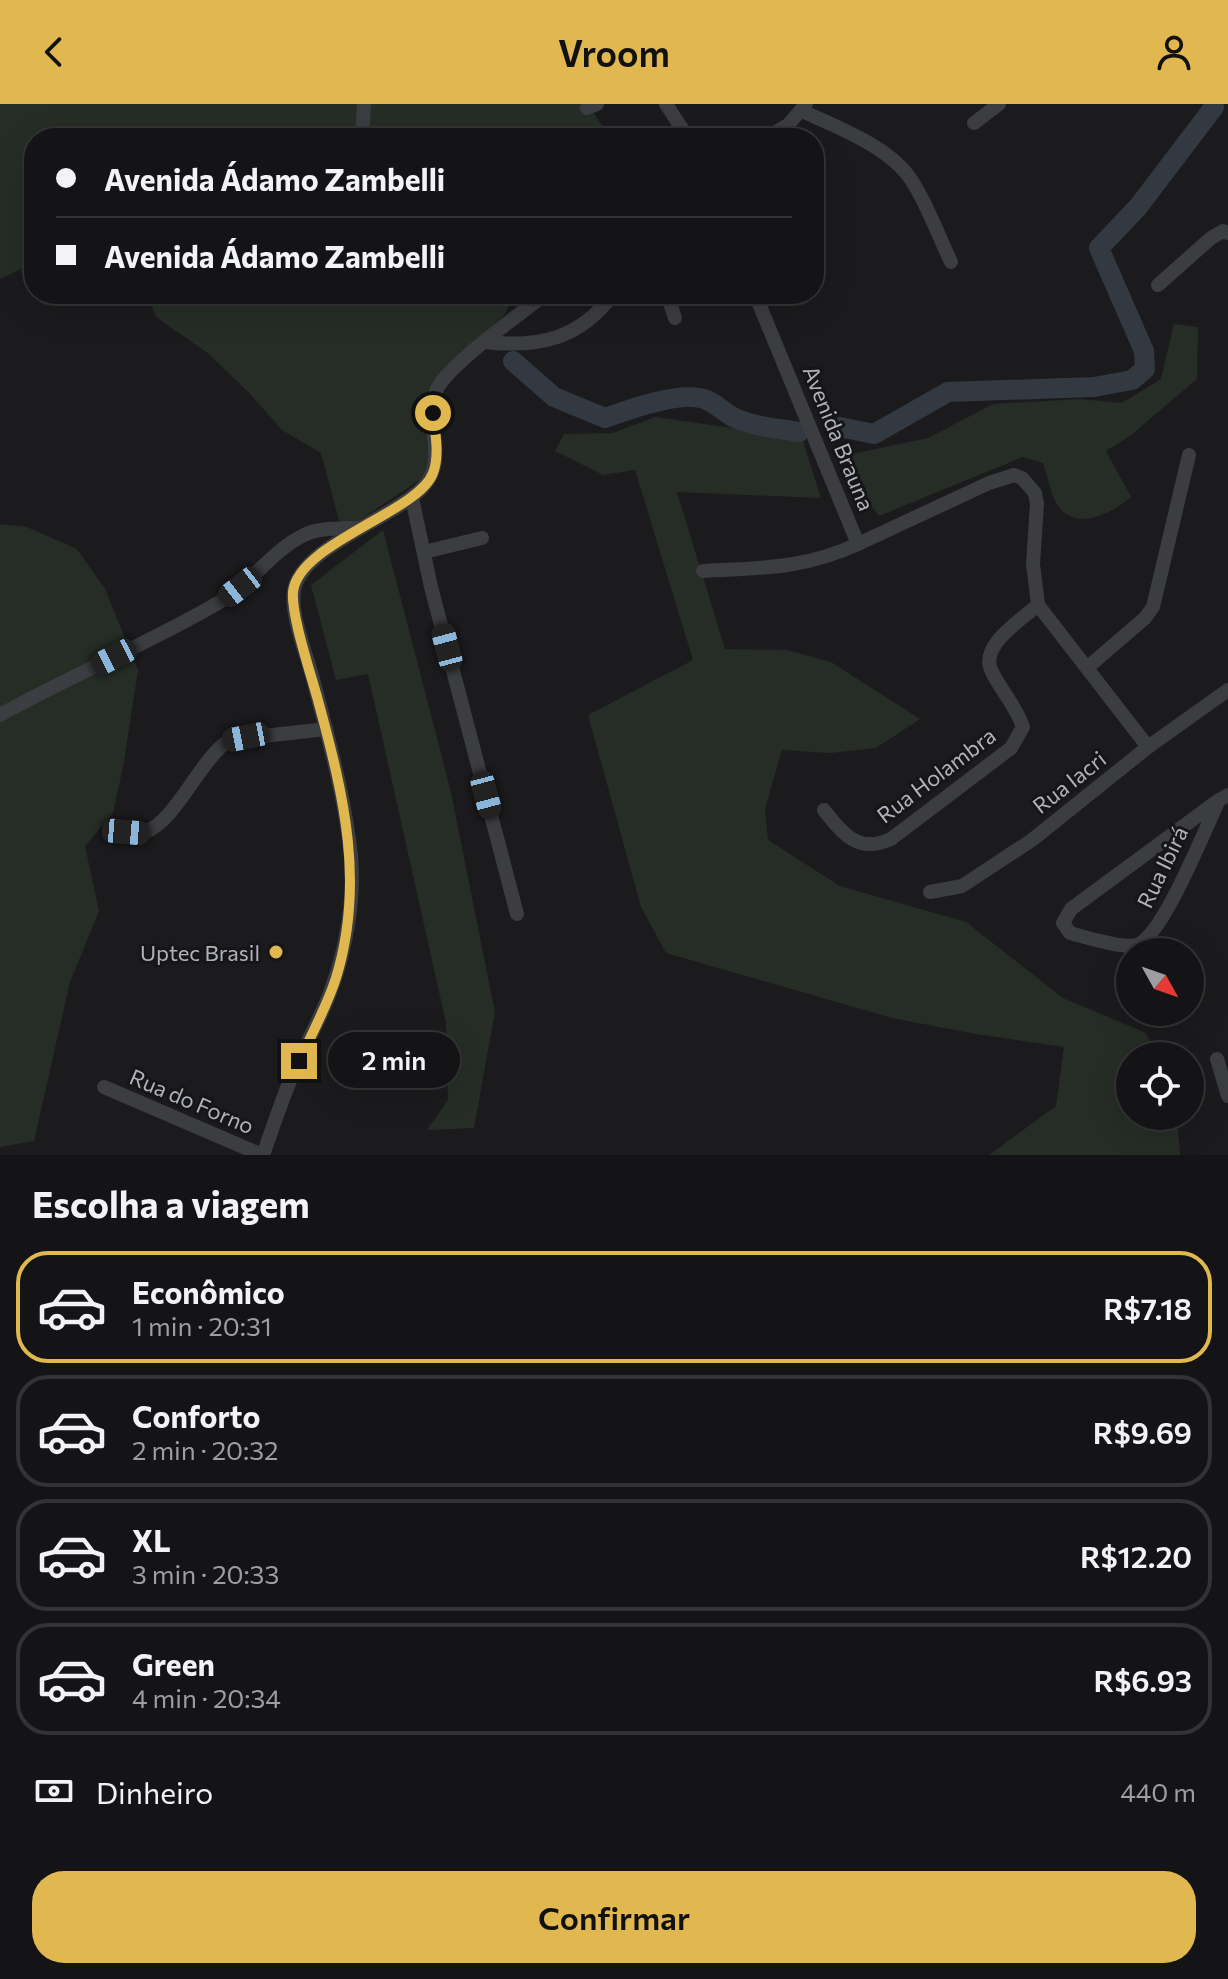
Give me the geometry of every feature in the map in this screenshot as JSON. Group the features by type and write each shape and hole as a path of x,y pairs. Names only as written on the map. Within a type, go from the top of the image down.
{"street":[{"path":"363,128 364,104"},
{"path":"666,104 682,128"},
{"path":"974,123 999,104"},
{"path":"783,128 804,108 848,132 899,166 912,182 951,262"},
{"path":"1158,285 1211,238 1223,231 1228,233"},
{"path":"262,1155 291,1079 332,990 346,923 351,860 326,729 295,610 294,586 305,570 358,528 412,498 432,477 436,451 433,405 436,390 448,373 532,304"},
{"path":"485,342 517,346 568,333 597,314 605,304"},
{"path":"670,304 675,318"},
{"name":"Avenida Brauna","path":"759,304 858,544 989,483 1014,475 1022,478 1035,493 1033,564 1038,605"},
{"path":"1088,667 1145,618 1153,607 1189,455"},
{"path":"412,498 517,914"},
{"path":"0,715 191,619 227,597 304,535 327,529 358,528"},
{"path":"424,552 482,538"},
{"path":"703,571 799,565 827,558 858,544"},
{"path":"1038,605 1148,747"},
{"name":"Rua Holambra","path":"824,810 841,831 855,841 869,846 880,843 891,839 1011,748 1023,727 1017,710 990,669 989,654 998,641 1038,605"},
{"name":"Rua Iacri","path":"930,892 962,886 1032,840 1148,747 1228,690"},
{"path":"126,832 142,833 156,826 178,803 195,774 218,747 229,740 326,729"},
{"name":"Rua Ibirá","path":"1224,798 1163,917 1146,940 1130,946 1070,933 1063,923 1071,909 1224,798"},
{"path":"1217,1059 1228,1096"},
{"name":"Rua do Forno","path":"104,1087 262,1155"}],"shaded area":[{"path":"0,104 588,104 604,128 24,128 24,268 0,279"},
{"path":"151,304 510,304 505,314 439,377 431,464 421,479 358,521 340,524 321,453 282,430 209,354 156,317"},
{"path":"1174,324 1198,327 1197,379 1130,436 1106,451 1131,497 1105,514 1084,519 1066,514 1055,501 1043,463 1023,457 879,516 859,491 852,454 928,438 993,404 1080,399 1122,403 1161,379"},
{"path":"655,417 802,438 821,498 677,492 725,649 787,650 831,662 920,719 876,748 830,753 782,750 765,809 768,840 840,886 966,922 1063,998 1116,1020 1116,1026 1129,1026 1146,1033 1151,1042 1116,1042 1116,1130 1178,1130 1180,1155 989,1155 1056,1106 1064,1047 892,1018 666,953 641,907 588,715 693,660 635,470 603,475 555,451 564,434 613,433"},
{"path":"0,524 27,527 77,549 105,589 138,670 113,813 85,846 99,911 70,982 34,1141 0,1147"},
{"path":"383,530 451,792 495,1012 474,1128 427,1130 448,1100 446,1023 368,674 336,680 311,585"}],"waterway":[{"path":"840,427 874,434 948,392 1094,387 1132,380 1145,369 1144,351 1099,248 1138,207 1214,107"},
{"path":"513,361 554,397 605,418 684,397 707,400 741,420 799,432"}],"place":[{"name":"Uptec Brasil","path":"276,952"}],"route":[{"path":"299,1061 332,990 340,963 351,885 351,860 326,729 295,610 294,586 305,570 333,546 358,528 412,498 425,486 432,477 436,463 433,413"}]}
